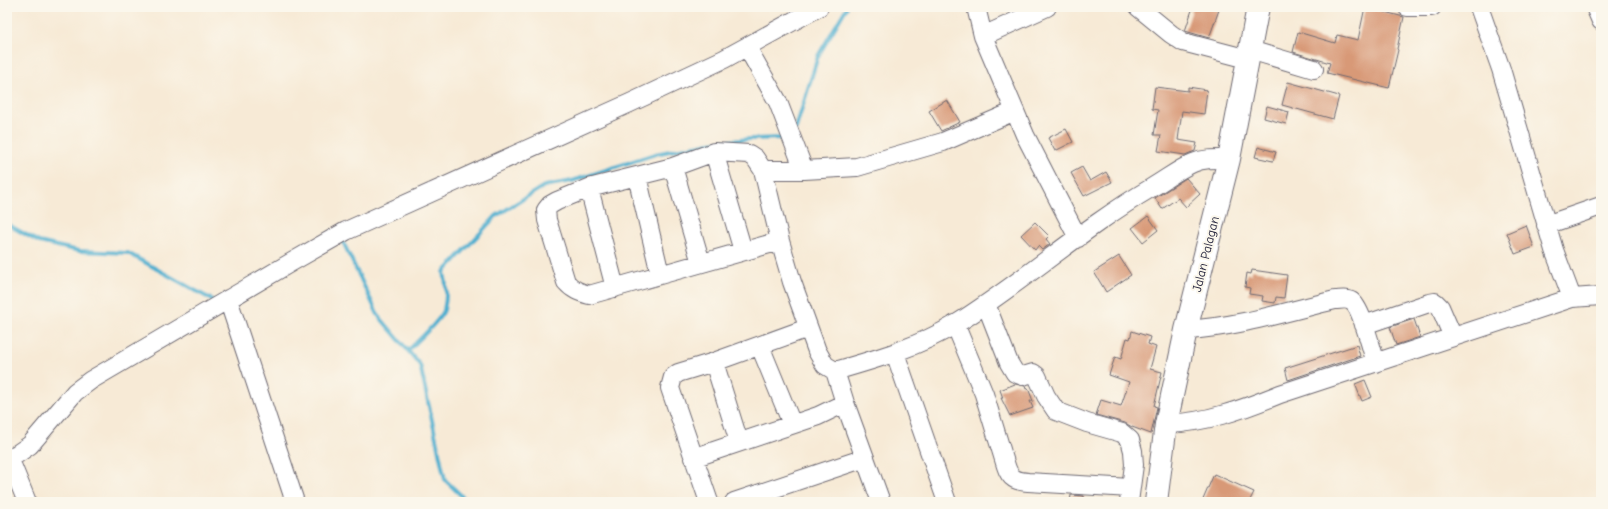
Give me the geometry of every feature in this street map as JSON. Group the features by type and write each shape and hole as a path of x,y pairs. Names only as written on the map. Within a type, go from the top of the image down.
{"highway":[{"name":"Jalan Palagan","path":"1156,502 1166,424 1186,330 1229,159 1258,7"}],"street":[{"path":"27,502 8,461 30,445 75,392 91,380 230,304 346,231 724,59 819,7"},
{"path":"976,7 983,36 1025,135 1078,238"},
{"path":"983,36 1046,7"},
{"path":"1138,7 1183,42 1249,54 1314,69"},
{"path":"1407,7 1432,7"},
{"path":"1479,7 1501,69 1546,225 1572,298"},
{"path":"1594,7 1601,21"},
{"path":"747,46 778,102 804,170"},
{"path":"763,170 804,170 857,167 943,142 1015,111"},
{"path":"714,152 743,251"},
{"path":"780,241 590,295 579,292 566,282 547,220 546,210 550,205 589,188 673,167 714,152 750,154 755,158 763,170 780,241 816,351 825,365 835,371 881,502"},
{"path":"835,371 895,353 955,324 986,304 1124,204 1193,164 1208,159 1229,159"},
{"path":"673,167 701,263"},
{"path":"637,176 660,274"},
{"path":"589,188 614,288"},
{"path":"1546,225 1601,206"},
{"path":"1166,424 1185,424 1238,410 1280,394 1572,298 1601,296"},
{"path":"1186,330 1216,328 1239,324 1335,300 1345,299 1350,300 1355,304 1364,325 1376,363"},
{"path":"1364,325 1435,302 1440,307 1453,337"},
{"path":"230,304 295,502"},
{"path":"955,324 984,394 1010,477 1014,480 1130,495 1134,465 1133,451 1130,440 1122,433 1087,423 1056,411 1046,396 1037,376 1033,374 1023,376 1015,374 1009,363 986,304"},
{"path":"709,502 670,388 673,377 678,373 714,362 808,328"},
{"path":"760,346 792,424"},
{"path":"895,353 947,502"},
{"path":"714,362 739,442"},
{"path":"693,458 818,416 845,403"},
{"path":"734,502 865,458"}],"building":[{"path":"1193,7 1220,7 1209,38 1185,31"},
{"path":"1365,7 1404,17 1389,88 1327,73 1330,63 1293,52 1298,32 1335,43 1337,35 1358,40"},
{"path":"1288,82 1339,96 1333,119 1282,105"},
{"path":"1155,87 1188,91 1188,87 1207,90 1204,114 1182,111 1178,140 1197,143 1195,151 1185,155 1158,151 1161,135 1154,135 1158,110 1152,109"},
{"path":"947,100 960,122 941,131 929,111"},
{"path":"1267,106 1289,112 1286,124 1264,118"},
{"path":"1066,129 1073,142 1055,151 1048,138"},
{"path":"1258,147 1276,152 1273,161 1255,157"},
{"path":"1082,167 1090,181 1106,172 1112,182 1084,196 1071,173"},
{"path":"1186,178 1200,194 1186,207 1178,198 1162,209 1155,198"},
{"path":"1148,216 1158,230 1143,242 1132,228"},
{"path":"1035,222 1049,236 1046,239 1050,244 1042,250 1038,246 1035,250 1021,235"},
{"path":"1526,225 1534,247 1515,254 1507,233"},
{"path":"1119,256 1131,275 1106,292 1094,272"},
{"path":"1252,270 1287,275 1284,298 1276,297 1275,303 1262,301 1263,296 1249,294 1250,288 1245,287 1247,273 1251,274"},
{"path":"1414,319 1420,337 1396,345 1390,327"},
{"path":"1132,331 1150,337 1148,344 1156,347 1150,369 1162,372 1154,406 1157,407 1151,434 1125,423 1096,415 1101,400 1121,406 1129,382 1109,375 1115,357 1121,359 1127,338 1130,339"},
{"path":"1357,345 1360,356 1288,380 1285,368"},
{"path":"1365,380 1372,397 1362,401 1355,384"},
{"path":"1015,384 1025,386 1026,389 1028,388 1033,401 1030,401 1033,408 1010,416 1001,398 1003,398 1000,390"},
{"path":"1214,474 1254,492 1249,502 1202,502"},
{"path":"1071,495 1084,496 1084,502 1070,502"}],"waterway":[{"path":"794,130 796,128 818,56 847,7"},
{"path":"408,351 433,325 444,310 446,300 446,282 444,272 496,216 544,186 572,181 655,154 709,143 786,137"},
{"path":"7,224 39,242 79,251 128,253 214,301"},
{"path":"342,240 378,315 420,365 445,480 468,502"}]}
